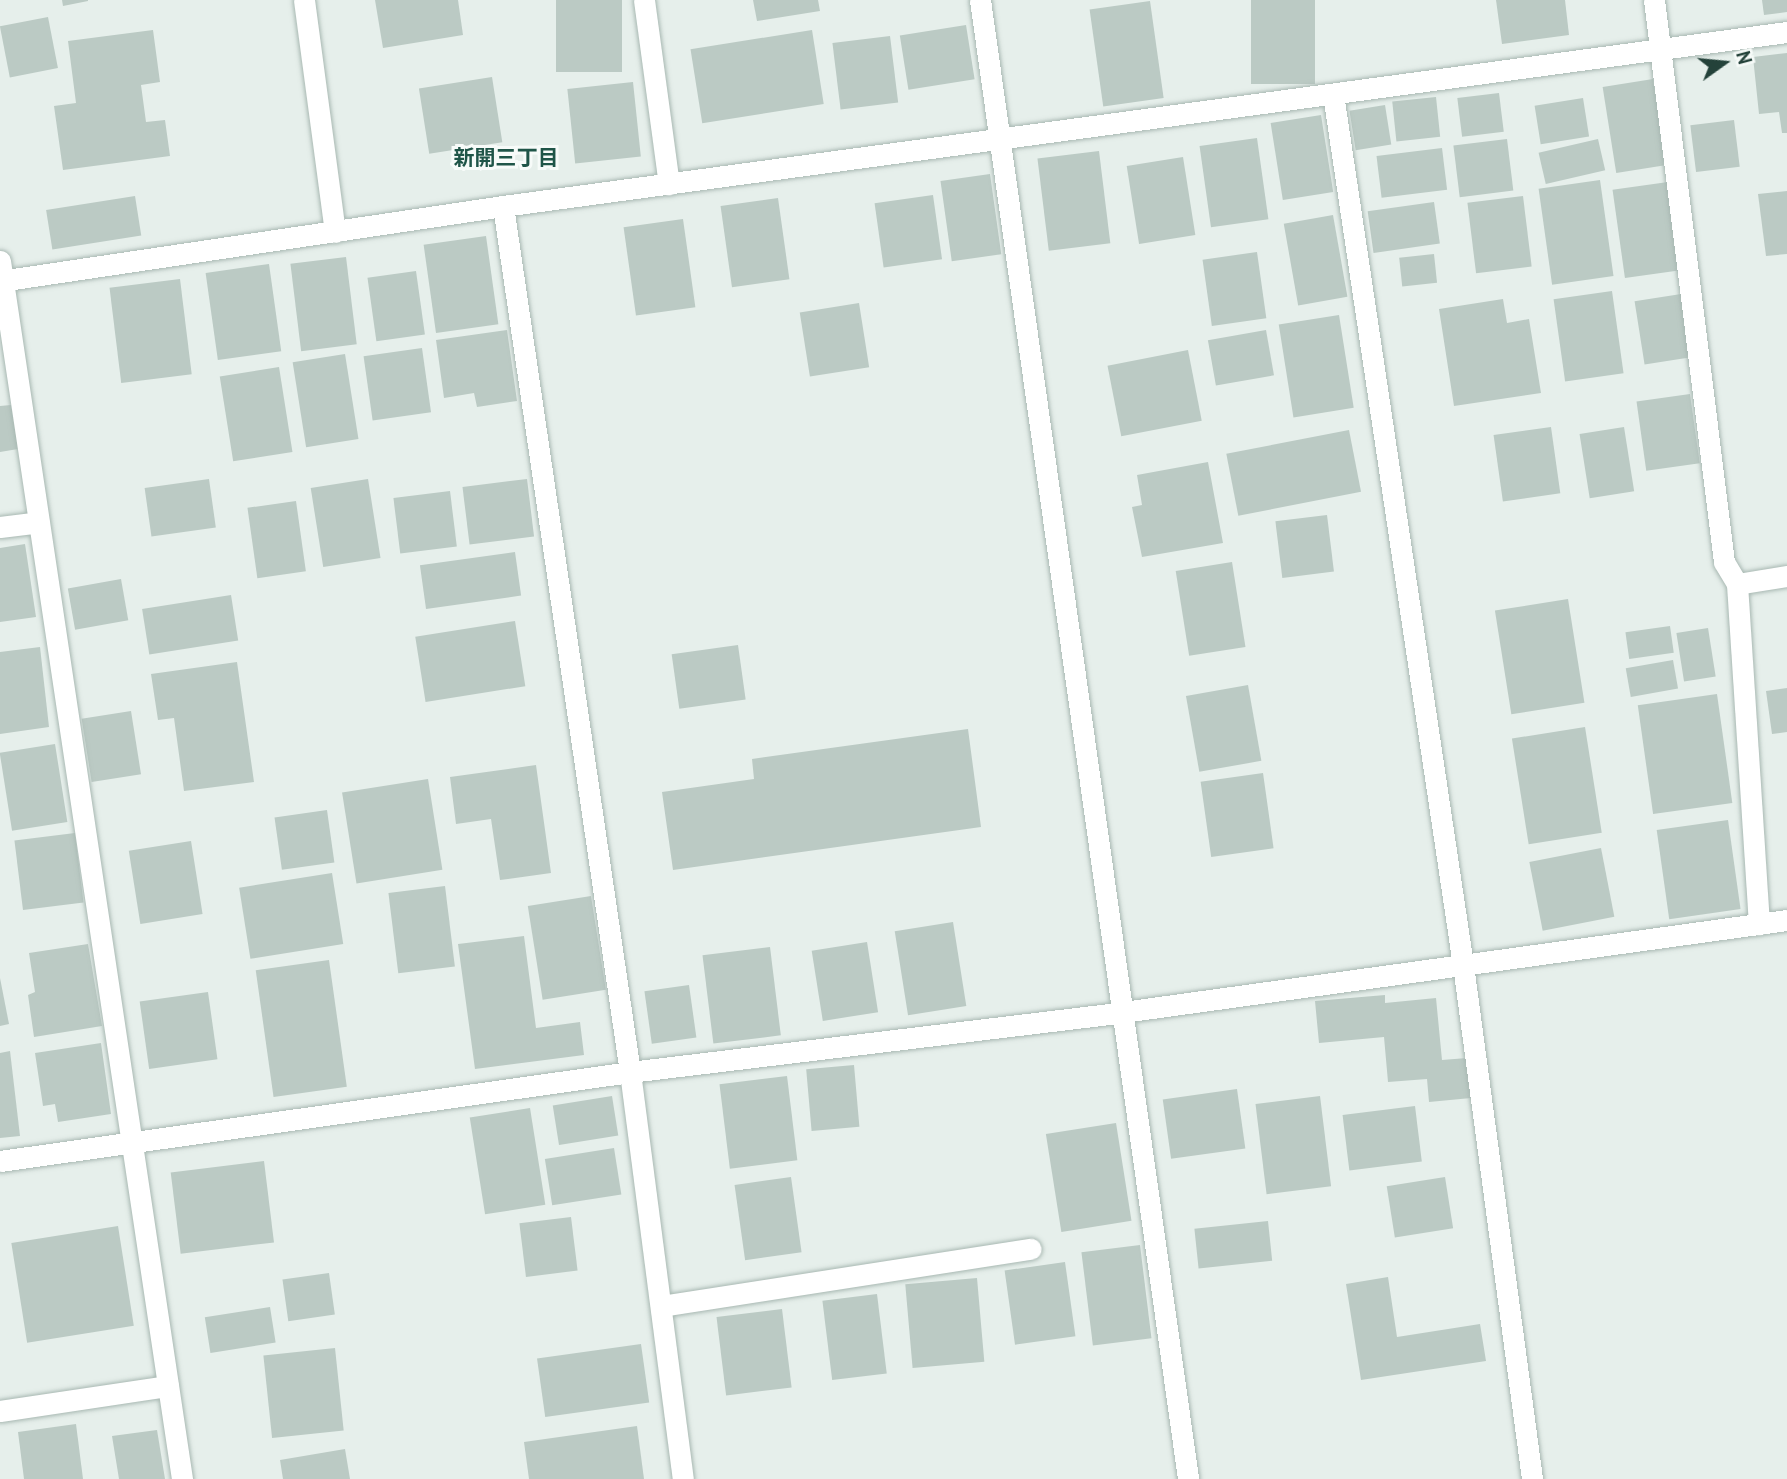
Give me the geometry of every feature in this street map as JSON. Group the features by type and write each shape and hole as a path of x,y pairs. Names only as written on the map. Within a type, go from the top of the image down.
{"street":[{"path":"304,0 335,232"},
{"path":"644,0 669,184"},
{"path":"980,0 1188,1479"},
{"path":"1654,0 1724,562 1737,584 1759,924"},
{"path":"182,1479 1,275 335,232 503,206 1787,32"},
{"path":"1333,94 1463,965 1532,1479"},
{"path":"503,206 630,1072 683,1479"},
{"path":"0,527 39,522"},
{"path":"1737,584 1787,576"},
{"path":"0,1161 630,1072 1123,1012 1787,920"},
{"path":"661,1306 1031,1249"},
{"path":"0,1411 167,1386"}],"building":[{"path":"62,0 88,0 88,1 63,6"},
{"path":"375,0 458,0 463,35 383,48"},
{"path":"556,0 622,0 622,72 556,72"},
{"path":"753,0 818,0 820,11 757,21"},
{"path":"1251,0 1315,0 1315,84 1251,84"},
{"path":"1496,0 1565,0 1569,35 1502,44"},
{"path":"1762,0 1787,0 1787,12 1764,15"},
{"path":"1150,1 1164,98 1103,107 1090,9"},
{"path":"48,17 58,68 10,77 0,26"},
{"path":"966,25 975,79 908,90 900,35"},
{"path":"153,30 160,82 141,85 146,122 165,120 170,156 63,170 54,106 76,103 68,41"},
{"path":"812,30 824,104 702,123 691,49"},
{"path":"890,36 898,103 841,110 832,43"},
{"path":"1787,53 1787,133 1782,133 1779,112 1759,114 1753,57"},
{"path":"492,77 502,142 429,154 419,89"},
{"path":"1653,79 1667,165 1616,173 1603,87"},
{"path":"633,82 641,157 575,163 567,89"},
{"path":"1499,93 1504,132 1462,137 1457,98"},
{"path":"1436,97 1440,137 1396,141 1392,102"},
{"path":"1583,98 1589,137 1541,144 1535,106"},
{"path":"1385,105 1391,145 1356,150 1349,111"},
{"path":"1321,115 1333,192 1283,200 1271,123"},
{"path":"1734,120 1740,167 1696,172 1690,125"},
{"path":"1257,138 1268,219 1211,227 1200,146"},
{"path":"1507,139 1513,191 1460,197 1453,146"},
{"path":"1598,139 1605,170 1546,184 1539,153"},
{"path":"1442,148 1447,190 1382,198 1376,156"},
{"path":"1099,151 1110,243 1049,251 1037,159"},
{"path":"1183,157 1195,235 1139,244 1127,166"},
{"path":"990,174 1001,254 952,261 940,181"},
{"path":"1600,180 1613,276 1552,285 1539,189"},
{"path":"1668,182 1680,270 1625,278 1613,190"},
{"path":"1787,191 1787,254 1766,256 1758,194"},
{"path":"933,195 942,259 884,268 875,203"},
{"path":"135,196 141,236 52,250 46,210"},
{"path":"1523,196 1532,266 1476,273 1467,203"},
{"path":"778,198 789,279 732,287 721,206"},
{"path":"1434,202 1440,244 1373,253 1368,211"},
{"path":"1333,215 1347,297 1298,305 1284,224"},
{"path":"683,219 695,307 636,315 624,227"},
{"path":"486,236 498,324 436,333 424,245"},
{"path":"1257,252 1266,318 1212,326 1203,260"},
{"path":"1434,254 1437,283 1402,286 1399,258"},
{"path":"346,257 357,344 301,351 290,264"},
{"path":"269,264 281,351 218,360 206,273"},
{"path":"416,271 425,334 376,341 367,278"},
{"path":"180,279 192,374 121,383 110,288"},
{"path":"1612,291 1624,373 1565,381 1554,299"},
{"path":"1681,294 1691,357 1645,365 1635,301"},
{"path":"1503,299 1507,323 1529,319 1541,393 1454,406 1439,309"},
{"path":"859,303 869,367 810,377 800,312"},
{"path":"1339,315 1354,408 1293,417 1279,325"},
{"path":"507,330 517,401 477,407 474,393 444,398 436,340"},
{"path":"1266,330 1274,375 1216,386 1208,340"},
{"path":"422,348 431,412 373,421 364,356"},
{"path":"1188,350 1202,421 1121,436 1108,366"},
{"path":"345,354 358,439 306,447 293,362"},
{"path":"279,367 292,452 233,461 220,376"},
{"path":"1690,394 1700,463 1646,471 1637,402"},
{"path":"11,405 18,449 0,452 0,406"},
{"path":"1551,427 1560,493 1503,501 1494,435"},
{"path":"1624,427 1634,491 1590,498 1580,434"},
{"path":"1349,430 1361,492 1238,516 1226,454"},
{"path":"1208,462 1223,543 1142,557 1132,507 1142,505 1137,475"},
{"path":"209,479 216,528 151,537 145,488"},
{"path":"368,479 381,558 323,567 311,488"},
{"path":"527,479 534,537 470,544 462,487"},
{"path":"450,491 457,547 400,554 393,498"},
{"path":"296,501 306,571 257,578 247,508"},
{"path":"1327,515 1334,572 1282,578 1275,521"},
{"path":"25,544 36,617 0,622 0,548"},
{"path":"515,552 521,596 426,609 420,565"},
{"path":"1232,562 1245,647 1189,656 1176,571"},
{"path":"121,579 128,620 75,630 68,588"},
{"path":"231,595 238,640 149,655 142,609"},
{"path":"1568,599 1584,703 1511,714 1495,611"},
{"path":"515,621 525,686 426,702 415,637"},
{"path":"1670,626 1674,653 1629,659 1625,632"},
{"path":"1708,628 1716,676 1684,681 1676,633"},
{"path":"738,645 746,699 679,709 672,654"},
{"path":"40,647 49,727 0,734 0,652"},
{"path":"1673,660 1678,689 1631,697 1626,668"},
{"path":"237,662 254,782 184,791 174,718 158,720 151,674"},
{"path":"1248,685 1261,761 1199,772 1186,696"},
{"path":"1787,688 1787,732 1772,734 1766,691"},
{"path":"1717,694 1732,803 1653,814 1638,705"},
{"path":"131,711 141,774 92,782 82,719"},
{"path":"1585,727 1602,833 1529,844 1512,739"},
{"path":"968,729 981,827 673,870 662,792 754,779 752,759"},
{"path":"55,744 67,822 12,831 0,753"},
{"path":"536,765 551,873 500,880 491,819 456,824 450,777"},
{"path":"1263,773 1274,848 1211,857 1201,782"},
{"path":"428,779 442,870 356,883 342,793"},
{"path":"327,810 334,862 282,870 275,817"},
{"path":"1728,820 1741,909 1669,919 1657,830"},
{"path":"75,833 84,902 23,910 14,840"},
{"path":"191,841 203,914 140,924 129,851"},
{"path":"1601,848 1614,917 1543,931 1529,862"},
{"path":"332,873 343,944 250,959 239,888"},
{"path":"445,886 455,966 398,973 388,893"},
{"path":"591,896 606,990 543,1000 528,906"},
{"path":"953,922 966,1006 908,1015 895,931"},
{"path":"524,936 536,1028 580,1022 584,1055 475,1069 458,944"},
{"path":"867,942 878,1012 823,1021 812,951"},
{"path":"88,944 102,1026 34,1037 28,995 35,992 29,953"},
{"path":"770,947 781,1035 713,1044 703,955"},
{"path":"329,960 347,1087 274,1097 256,970"},
{"path":"0,978 9,1024 0,1026"},
{"path":"689,985 696,1037 652,1044 644,991"},
{"path":"208,992 217,1059 149,1069 140,1002"},
{"path":"1385,995 1385,1003 1436,998 1442,1060 1467,1058 1471,1098 1429,1102 1427,1079 1388,1082 1384,1037 1319,1043 1315,1001"},
{"path":"101,1043 111,1114 58,1122 55,1104 43,1106 35,1053"},
{"path":"10,1051 20,1136 0,1138 0,1053"},
{"path":"854,1065 859,1127 812,1131 806,1069"},
{"path":"787,1076 797,1160 730,1169 720,1084"},
{"path":"1237,1089 1245,1148 1171,1159 1163,1099"},
{"path":"612,1096 618,1136 559,1145 553,1105"},
{"path":"1320,1096 1331,1186 1267,1194 1255,1104"},
{"path":"1415,1106 1422,1162 1349,1170 1343,1115"},
{"path":"530,1108 545,1205 485,1214 470,1118"},
{"path":"1116,1123 1131,1221 1061,1232 1046,1134"},
{"path":"614,1148 621,1194 552,1205 545,1159"},
{"path":"264,1161 274,1242 181,1254 171,1172"},
{"path":"791,1177 802,1252 745,1260 735,1185"},
{"path":"1445,1177 1453,1228 1395,1238 1387,1186"},
{"path":"571,1217 578,1271 526,1277 519,1223"},
{"path":"1268,1221 1272,1261 1199,1269 1194,1229"},
{"path":"118,1226 134,1326 27,1343 11,1243"},
{"path":"1140,1245 1151,1338 1093,1345 1081,1252"},
{"path":"1065,1262 1075,1336 1015,1345 1005,1270"},
{"path":"329,1273 335,1315 288,1321 282,1280"},
{"path":"1388,1277 1397,1337 1480,1324 1486,1361 1361,1380 1346,1284"},
{"path":"977,1278 984,1362 913,1368 905,1284"},
{"path":"877,1294 887,1373 832,1380 822,1301"},
{"path":"270,1307 276,1343 210,1353 205,1317"},
{"path":"782,1309 792,1387 726,1395 716,1317"},
{"path":"641,1344 649,1402 545,1417 537,1359"},
{"path":"335,1348 344,1431 272,1438 263,1356"},
{"path":"76,1424 83,1479 24,1479 18,1432"},
{"path":"637,1426 644,1479 529,1479 524,1442"},
{"path":"157,1430 165,1479 119,1479 112,1436"},
{"path":"345,1449 350,1479 283,1479 280,1460"}],"district":[{"name":"新開三丁目","path":"506,158"}]}
